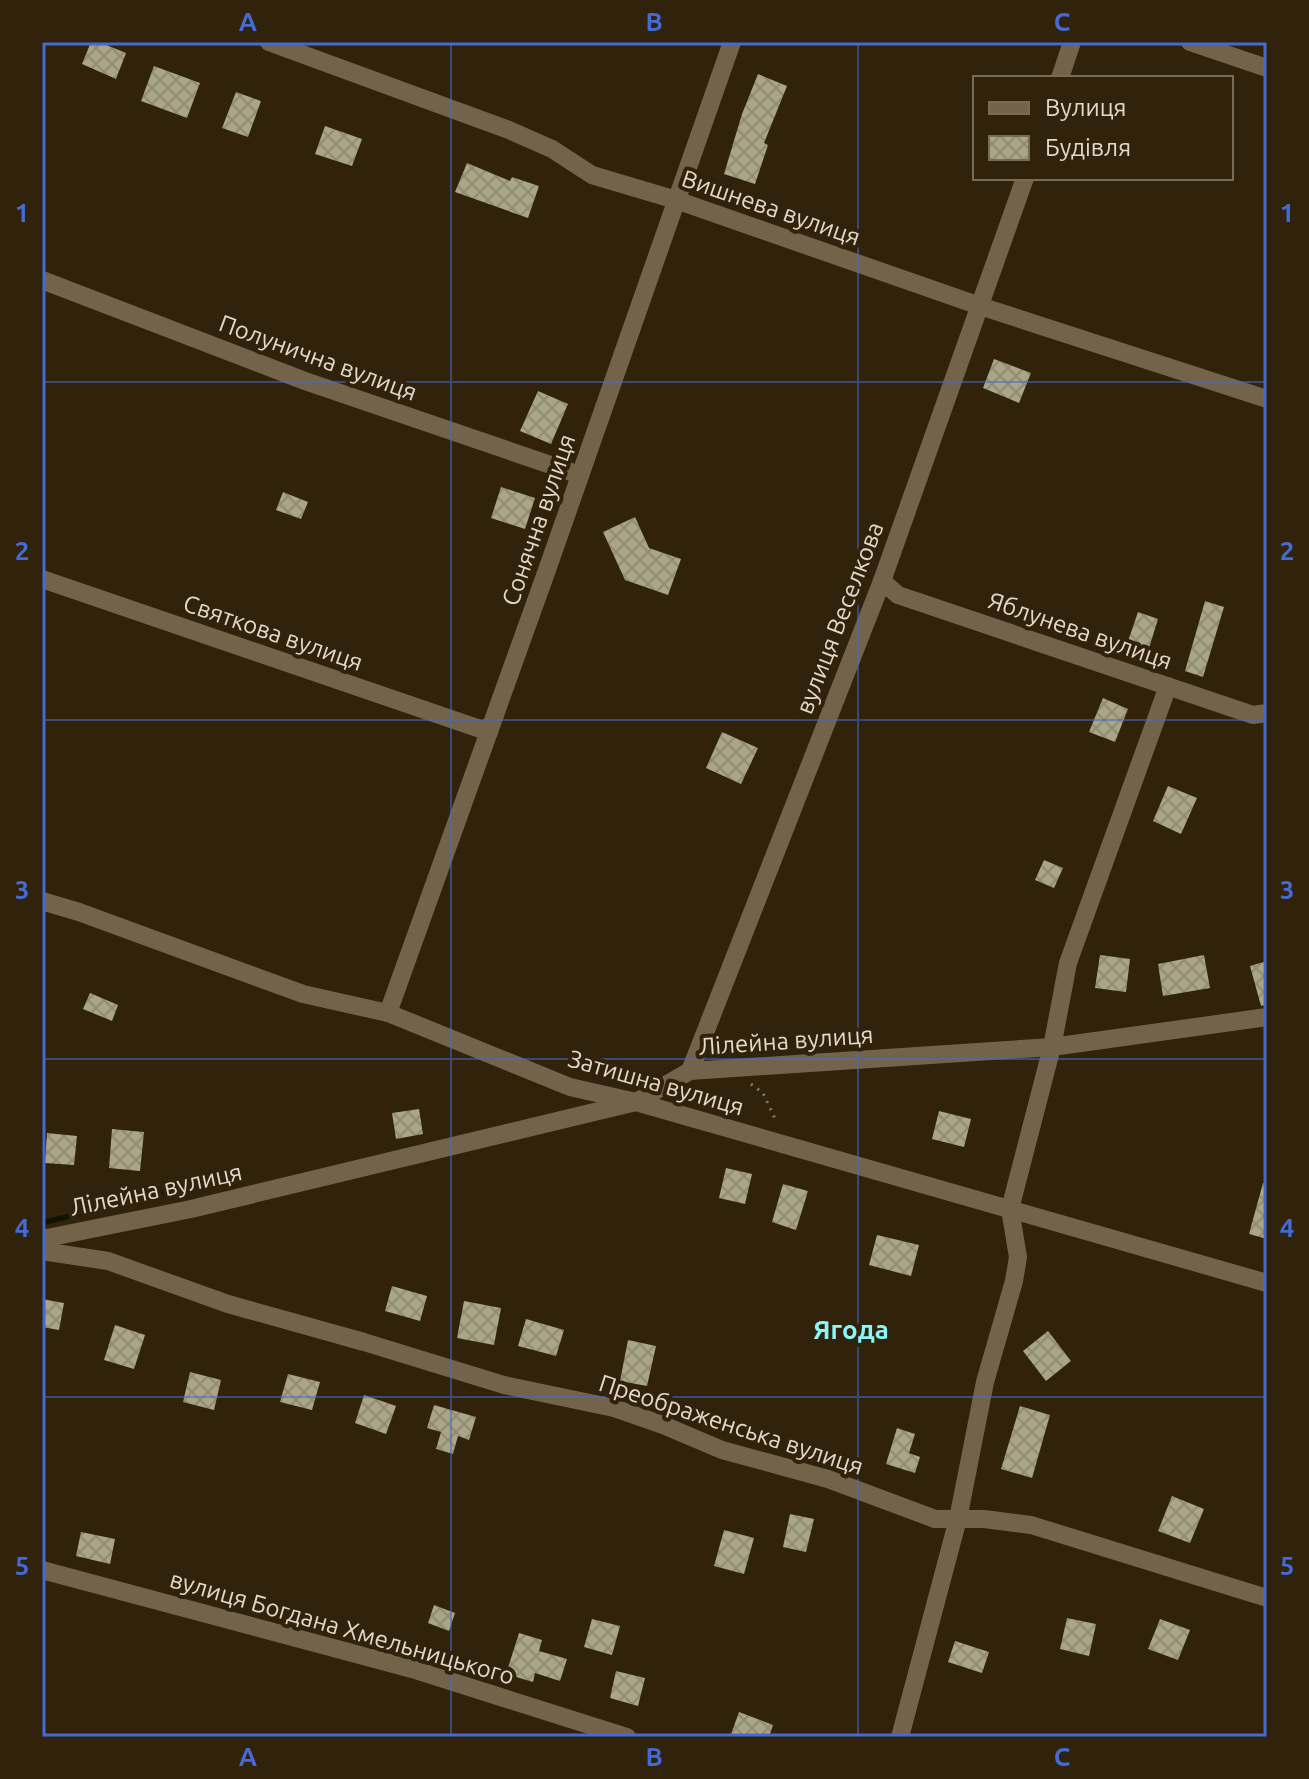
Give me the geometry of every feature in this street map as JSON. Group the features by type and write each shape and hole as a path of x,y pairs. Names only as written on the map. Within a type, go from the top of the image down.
{"street":[{"name":"Вишнева вулиця","path":"269,42 509,130 552,149 592,175 676,200 980,306 1267,399"},
{"name":"Сонячна вулиця","path":"388,1013 732,42"},
{"path":"1061,76 1072,42"},
{"path":"1190,42 1267,68"},
{"name":"вулиця Веселкова","path":"690,1071 882,581 1024,180"},
{"name":"Полунична вулиця","path":"42,280 305,381 580,475"},
{"name":"Святкова вулиця","path":"42,579 489,732"},
{"name":"Яблунева вулиця","path":"882,581 898,595 1253,715 1267,713"},
{"path":"900,1737 958,1519 985,1382 1018,1257 1010,1209 1052,1047 1068,963 1168,686"},
{"name":"Затишна вулиця","path":"42,901 303,994 388,1013 570,1087 636,1102 1267,1283"},
{"name":"Лілейна вулиця","path":"42,1239 191,1209 636,1102 690,1071 1052,1047 1267,1017"},
{"name":"Преображенська вулиця","path":"42,1251 108,1261 228,1304 504,1385 614,1408 722,1450 828,1479 935,1519 1031,1525 1267,1598"},
{"name":"вулиця Богдана Хмельницького","path":"42,1570 412,1669 627,1737"}],"building":[{"path":"91,42 126,53 116,79 82,64"},
{"path":"154,66 200,83 187,118 141,101"},
{"path":"758,74 787,86 764,143 768,145 755,184 724,174"},
{"path":"236,92 261,101 248,137 222,128"},
{"path":"325,126 362,139 352,166 315,154"},
{"path":"467,163 510,181 512,177 539,186 528,218 455,192"},
{"path":"994,359 1031,373 1019,403 983,388"},
{"path":"538,391 568,404 551,444 520,431"},
{"path":"501,487 535,498 525,529 491,518"},
{"path":"283,492 308,502 301,519 276,510"},
{"path":"635,517 649,548 681,559 668,595 625,580 603,532"},
{"path":"1205,601 1224,607 1203,677 1185,671"},
{"path":"1138,612 1158,619 1149,648 1128,641"},
{"path":"1103,698 1128,709 1115,742 1089,732"},
{"path":"722,732 758,748 741,784 706,768"},
{"path":"1168,786 1197,798 1181,834 1153,821"},
{"path":"1044,860 1063,868 1054,888 1035,880"},
{"path":"1100,955 1130,959 1126,992 1095,988"},
{"path":"1204,955 1210,988 1163,996 1158,964"},
{"path":"1267,961 1267,1005 1261,1006 1250,966"},
{"path":"90,993 118,1005 112,1021 83,1009"},
{"path":"419,1109 423,1134 396,1139 392,1113"},
{"path":"939,1111 971,1119 964,1147 932,1139"},
{"path":"112,1129 144,1132 140,1171 109,1168"},
{"path":"47,1133 77,1136 74,1165 45,1163"},
{"path":"726,1168 752,1174 745,1204 719,1198"},
{"path":"1263,1183 1267,1184 1267,1239 1249,1234"},
{"path":"783,1184 808,1191 796,1230 772,1222"},
{"path":"877,1235 919,1245 911,1276 869,1265"},
{"path":"392,1286 427,1296 420,1321 385,1311"},
{"path":"42,1299 64,1303 59,1330 42,1327"},
{"path":"464,1301 501,1308 494,1345 457,1338"},
{"path":"526,1319 564,1330 556,1356 518,1346"},
{"path":"115,1325 145,1335 134,1369 104,1360"},
{"path":"1048,1331 1071,1361 1046,1381 1023,1351"},
{"path":"628,1340 656,1346 647,1386 620,1381"},
{"path":"190,1372 221,1380 214,1410 183,1402"},
{"path":"288,1374 320,1382 312,1410 280,1402"},
{"path":"364,1395 396,1406 386,1434 355,1423"},
{"path":"434,1405 476,1417 469,1440 458,1436 453,1454 436,1449 441,1432 427,1428"},
{"path":"1020,1406 1050,1415 1032,1478 1001,1469"},
{"path":"897,1428 915,1434 909,1453 920,1457 915,1473 886,1464"},
{"path":"1172,1496 1204,1509 1190,1543 1158,1531"},
{"path":"790,1514 814,1519 806,1552 783,1547"},
{"path":"724,1530 754,1538 744,1574 714,1566"},
{"path":"81,1532 115,1539 110,1564 76,1556"},
{"path":"434,1605 455,1613 449,1631 428,1623"},
{"path":"1067,1618 1096,1624 1089,1656 1060,1649"},
{"path":"592,1619 620,1626 612,1655 584,1647"},
{"path":"1160,1619 1190,1630 1178,1660 1148,1649"},
{"path":"519,1633 542,1640 539,1651 567,1659 560,1681 535,1673 533,1682 506,1674"},
{"path":"955,1641 989,1652 982,1673 948,1662"},
{"path":"616,1671 645,1678 638,1706 610,1698"},
{"path":"739,1712 773,1725 769,1737 730,1737"}],"waterway":[{"path":"42,1223 174,1190"}],"district":[{"name":"Ягода","path":"851,1330"}]}
